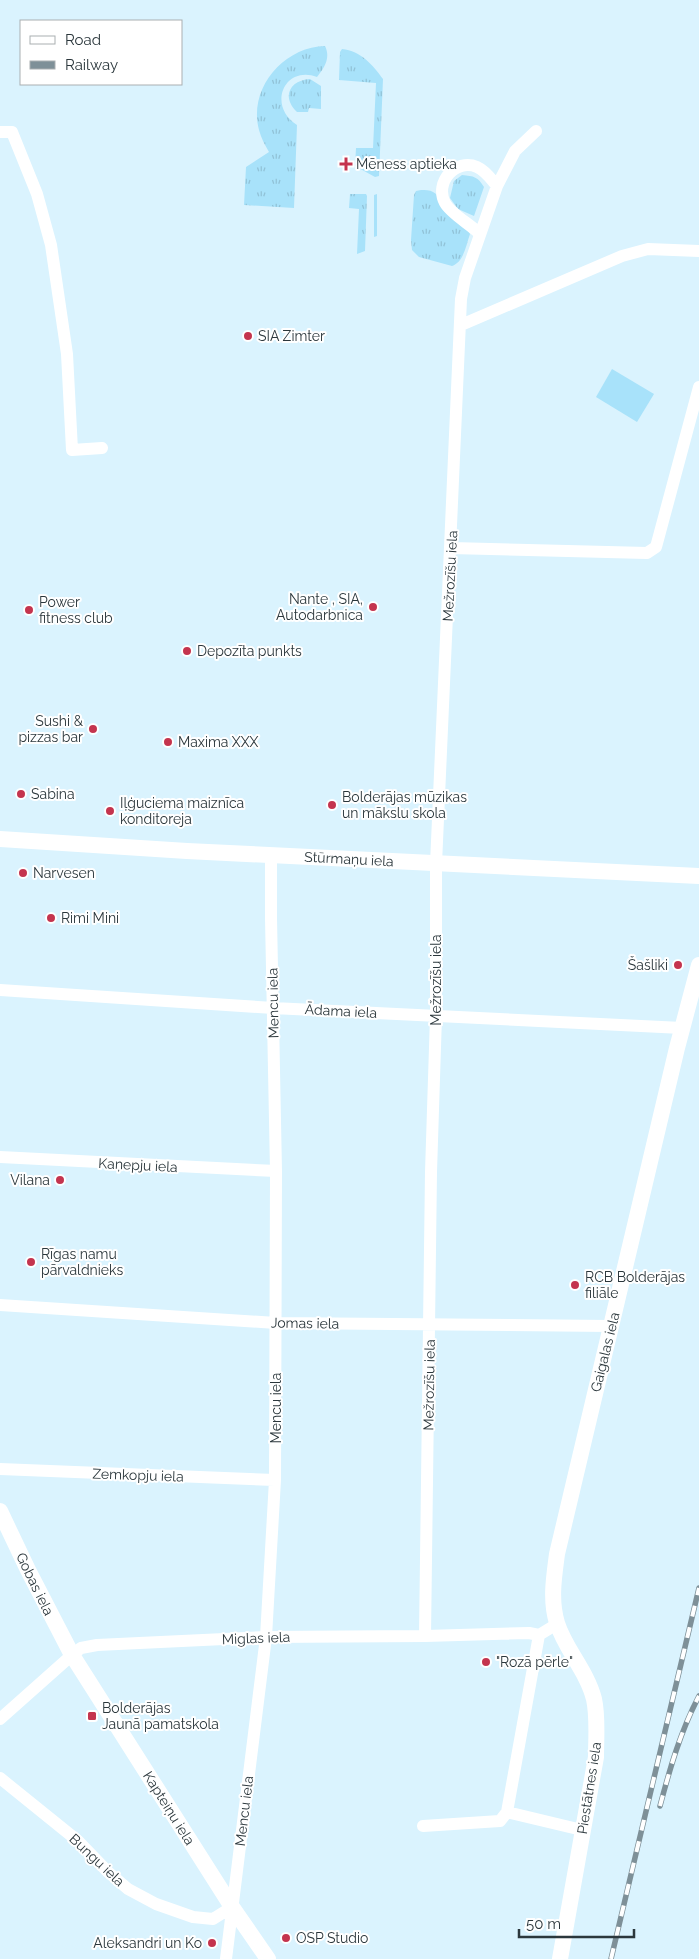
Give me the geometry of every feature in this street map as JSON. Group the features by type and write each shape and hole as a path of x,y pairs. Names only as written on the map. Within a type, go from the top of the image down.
{"street":[{"name":"Mežrozīšu iela","path":"425,1636 429,1325 436,1016 436,864 463,286 497,186 514,151 536,131"},
{"path":"0,132 12,132 21,151 37,194 51,245 67,354 72,450 102,448"},
{"path":"480,234 451,211 442,197 442,187 453,169 464,165 476,166 484,171 497,186"},
{"path":"461,325 622,256 648,249 699,250"},
{"path":"451,548 647,553 656,547 699,387"},
{"name":"Stūrmaņu iela","path":"0,839 187,852 271,854 436,864 699,876"},
{"name":"Mencu iela","path":"226,1959 266,1637 275,1480 276,1171 271,854"},
{"name":"Gaigalas iela","path":"557,1624 552,1603 557,1554 682,1028 699,965"},
{"name":"Ādama iela","path":"0,990 273,1008 682,1028"},
{"name":"Kaņepju iela","path":"0,1157 276,1171"},
{"name":"Jomas iela","path":"0,1305 276,1323 611,1326"},
{"name":"Zemkopju iela","path":"0,1470 275,1480"},
{"name":"Gobas iela","path":"0,1512 72,1655"},
{"path":"423,1826 500,1820 507,1812 539,1635 557,1624"},
{"name":"Piestātnes iela","path":"557,1624 594,1698 597,1726 596,1757 560,1959"},
{"name":"Miglas iela","path":"0,1718 72,1655 82,1648 97,1645 266,1637 529,1633 539,1635"},
{"name":"Kapteiņu iela","path":"72,1655 232,1907 268,1959"},
{"name":"Bungu iela","path":"0,1778 78,1841 108,1872 128,1889 156,1904 193,1917 213,1919 232,1907"},
{"path":"507,1812 582,1830"}],"green space":[{"path":"325,46 327,59 317,77 305,75 296,77 288,82 283,89 281,98 283,108 288,117 297,125 294,208 244,205 246,167 269,152 260,133 257,115 259,100 264,86 272,73 295,54 310,48"},
{"path":"342,49 361,56 371,64 383,79 379,176 375,177 355,166 356,148 373,148 376,83 339,80 340,52"},
{"path":"310,79 321,86 321,109 309,108 308,112 297,112 289,101 290,90 297,82"},
{"path":"462,175 475,178 484,187 474,216 458,209 450,198 454,181"},
{"path":"416,191 430,191 437,195 464,224 470,234 462,257 452,266 419,257 412,250 414,195"},
{"path":"350,194 366,194 367,196 365,251 357,254 359,209 349,208"},
{"path":"377,194 377,236 374,237 374,195"},
{"path":"612,369 654,394 637,422 596,397"}],"railway":[{"path":"611,1959 699,1588"},
{"path":"660,1806 676,1750 699,1696"}],"place":[{"name":"Mēness aptieka","path":"346,164"},
{"name":"SIA Zimter","path":"248,336"},
{"name":"Nante , SIA, Autodarbnica","path":"373,607"},
{"name":"Power fitness club","path":"29,610"},
{"name":"Depozīta punkts","path":"187,651"},
{"name":"Sushi & pizzas bar","path":"93,729"},
{"name":"Maxima XXX","path":"168,742"},
{"name":"Sabina","path":"21,794"},
{"name":"Bolderājas mūzikas un mākslu skola","path":"332,805"},
{"name":"Iļģuciema maiznīca konditoreja","path":"110,811"},
{"name":"Narvesen","path":"23,873"},
{"name":"Rimi Mini","path":"51,918"},
{"name":"Šašliki","path":"678,965"},
{"name":"Vilana","path":"60,1180"},
{"name":"Rīgas namu pārvaldnieks","path":"31,1262"},
{"name":"RCB Bolderājas filiāle","path":"575,1285"},
{"name":"\"Rozā pērle\"","path":"486,1662"},
{"name":"Bolderājas Jaunā pamatskola","path":"92,1716"},
{"name":"OSP Studio","path":"286,1938"},
{"name":"Aleksandri un Ko","path":"212,1943"}]}
